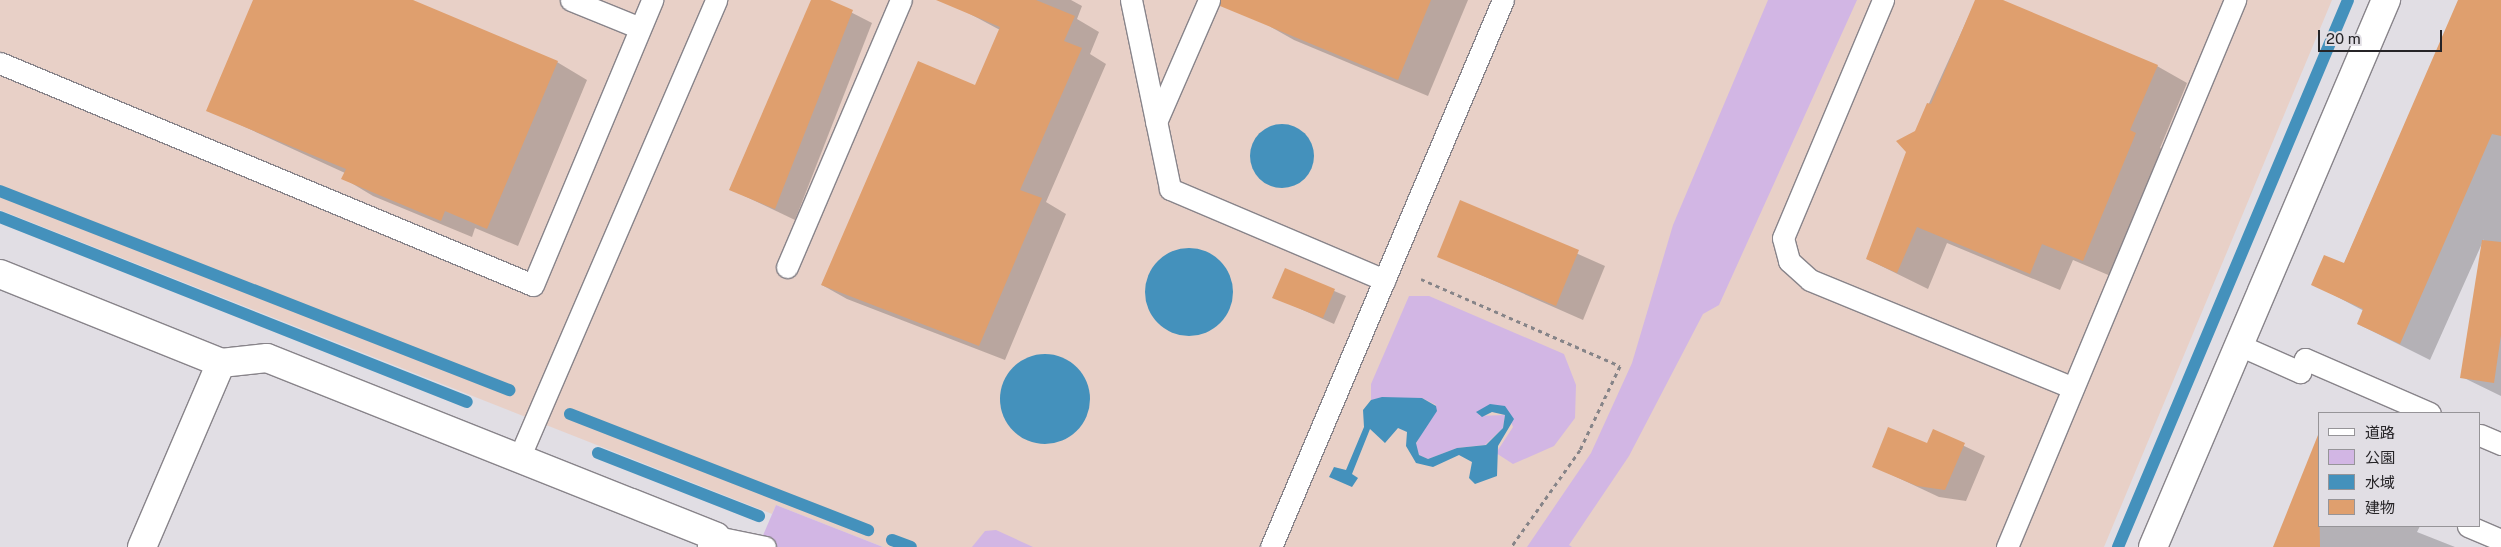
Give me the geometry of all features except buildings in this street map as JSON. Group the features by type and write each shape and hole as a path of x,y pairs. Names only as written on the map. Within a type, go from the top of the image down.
{"street":[{"path":"2153,547 2386,0"},
{"path":"0,274 221,363 267,358 519,458 714,542"},
{"path":"142,547 221,363"}],"lane":[{"path":"571,0 640,28"},
{"path":"0,64 533,285 652,0"},
{"path":"519,458 716,0"},
{"path":"787,267 901,0"},
{"path":"1131,0 1170,189 1387,273"},
{"path":"1156,122 1209,0"},
{"path":"1271,547 1503,0"},
{"path":"1883,0 1784,238 1789,260 1810,280 2073,388"},
{"path":"2007,547 2235,0"},
{"path":"2239,345 2300,372 2305,359 2428,412"},
{"path":"2481,435 2501,444"},
{"path":"2470,527 2501,540"},
{"path":"714,542 765,547"}],"path":[{"path":"1387,273 1620,366 1580,450 1511,547"}],"shaded area":[{"path":"0,0 2332,0 2104,547 883,547 776,505 772,514 0,210"}],"green space":[{"path":"1768,0 1857,0 1719,305 1703,314 1629,456 1569,545 1572,547 1527,547 1591,453 1632,363 1673,225"},
{"path":"1409,296 1429,296 1564,354 1576,385 1575,418 1554,446 1513,464 1496,453 1513,427 1505,406 1478,416 1505,415 1503,428 1485,445 1457,448 1428,459 1419,455 1416,444 1436,405 1422,398 1371,400 1371,384"},
{"path":"776,505 883,547 758,547"},
{"path":"996,530 1033,547 972,547 985,531"}],"water":[{"path":"1282,124 1300,130 1308,138 1314,156 1308,174 1300,182 1282,188 1264,182 1256,174 1250,156 1256,138 1264,130"},
{"path":"1180,248 1198,248 1214,255 1226,267 1233,283 1233,301 1226,317 1214,329 1198,336 1180,336 1164,329 1152,317 1145,301 1145,283 1152,267 1164,255"},
{"path":"1045,354 1054,355 1070,362 1082,374 1089,390 1089,408 1082,424 1070,436 1054,443 1045,444 1036,443 1020,436 1008,424 1001,408 1000,399 1001,390 1008,374 1020,362 1036,355"},
{"path":"1382,397 1422,398 1436,406 1437,411 1416,443 1419,455 1428,459 1457,448 1486,445 1503,428 1505,415 1492,412 1482,417 1476,412 1490,404 1505,406 1514,419 1498,446 1497,476 1475,484 1469,478 1472,462 1459,455 1433,467 1416,463 1406,446 1407,432 1398,428 1385,443 1370,429 1352,474 1358,478 1352,487 1329,477 1334,467 1346,470 1364,427 1363,410 1371,400"}],"waterway":[{"path":"2118,547 2348,0"},
{"path":"0,191 509,390"},
{"path":"0,217 467,402"},
{"path":"570,414 868,530"},
{"path":"598,453 759,516"},
{"path":"892,540 911,547"}]}
